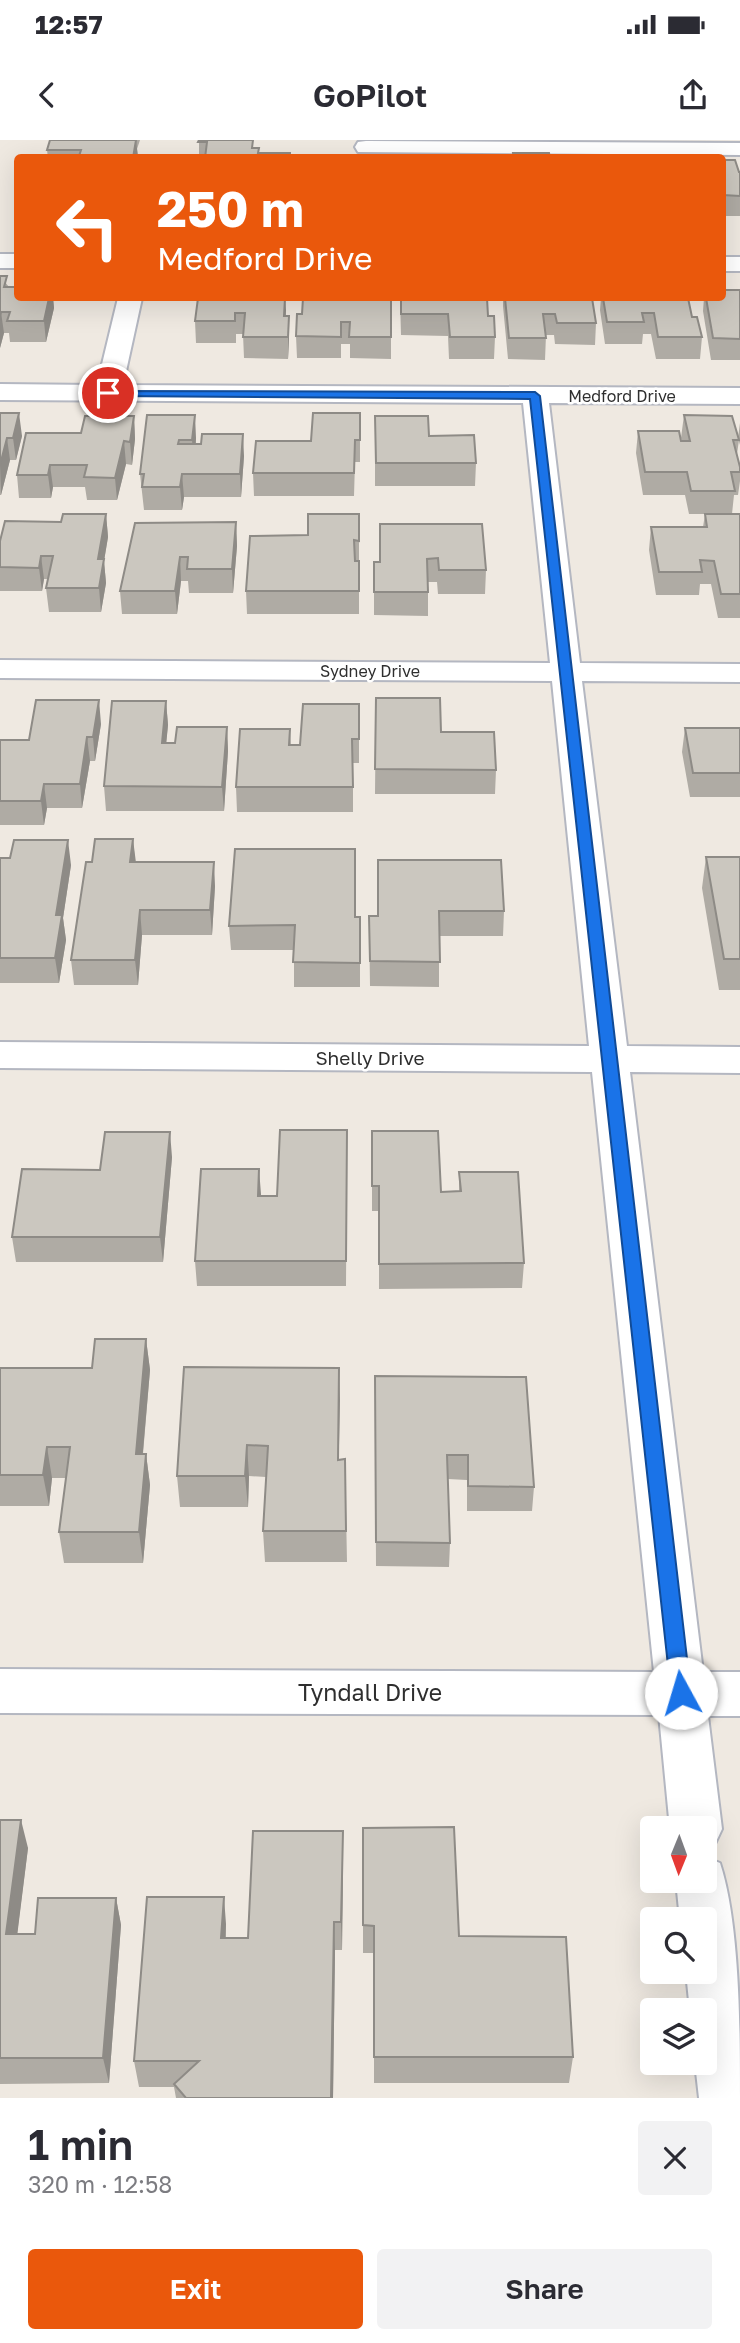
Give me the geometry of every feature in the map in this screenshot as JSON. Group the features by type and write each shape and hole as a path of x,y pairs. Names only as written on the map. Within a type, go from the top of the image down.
{"street":[{"path":"366,148 740,149"},
{"path":"108,393 129,301"},
{"name":"Medford Drive","path":"0,393 740,396"},
{"path":"535,396 695,1816"},
{"name":"Sydney Drive","path":"0,669 740,673"},
{"name":"Shelly Drive","path":"0,1055 740,1060"},
{"name":"Tyndall Drive","path":"0,1691 740,1694"},
{"path":"703,1894 727,2098"}],"building":[{"path":"50,140 136,140 134,154 80,154 81,150 47,150"},
{"path":"253,140 252,148 259,148 258,153 290,154 206,154 207,142 198,142"},
{"path":"513,153 549,154 513,154"},
{"path":"726,160 735,160 740,172 740,196 726,195"},
{"path":"0,276 7,276 4,287 14,287 14,301 48,301 44,321 7,321 10,312 1,312 0,316"},
{"path":"726,290 740,290 740,339 713,338 707,301 726,301"},
{"path":"198,301 285,301 284,316 289,316 288,337 243,337 245,313 235,313 235,321 195,321"},
{"path":"303,301 391,301 391,337 349,337 350,322 341,322 341,337 296,336 297,314 302,314"},
{"path":"401,301 487,301 488,316 494,316 495,337 450,337 448,314 401,314"},
{"path":"505,301 592,301 596,323 557,323 555,314 543,314 546,338 509,338"},
{"path":"604,301 689,301 692,317 697,317 702,337 658,337 654,313 642,313 644,322 607,322"},
{"path":"0,413 19,413 13,438 7,438 0,465"},
{"path":"313,413 360,413 360,440 355,440 354,473 253,473 256,441 311,441"},
{"path":"147,415 195,415 192,440 179,440 178,444 201,444 202,434 243,434 240,474 182,474 180,487 142,487 144,474 140,474"},
{"path":"684,415 732,416 739,440 733,440 740,467 740,472 731,472 735,491 691,491 687,472 645,472 638,431 679,431 681,441 690,441"},
{"path":"85,416 134,416 130,442 124,441 115,478 84,477 87,465 50,465 48,475 17,475 26,433 81,433"},
{"path":"375,416 428,416 429,436 474,435 476,463 376,463"},
{"path":"63,514 106,514 98,559 104,559 99,588 46,588 53,556 41,556 39,568 0,567 0,541 5,521 61,522"},
{"path":"308,514 359,514 359,541 354,540 355,561 359,561 359,591 246,591 250,536 308,535"},
{"path":"705,514 740,514 740,594 721,594 714,561 700,560 702,572 659,572 651,527 707,527"},
{"path":"236,522 232,569 187,569 188,557 180,557 175,591 120,591 135,523"},
{"path":"380,524 482,524 486,570 439,570 438,558 427,559 428,592 374,592 374,562 380,562"},
{"path":"376,698 440,698 441,732 494,732 496,770 375,769"},
{"path":"36,700 99,700 93,737 87,737 80,784 44,784 41,801 0,801 0,740 29,740"},
{"path":"112,701 166,701 162,743 175,743 177,727 227,727 222,787 104,786"},
{"path":"303,704 359,704 359,739 352,739 353,787 236,787 240,729 290,729 289,745 300,745"},
{"path":"685,728 740,728 740,773 693,773"},
{"path":"95,839 133,839 130,862 214,862 210,910 140,910 135,960 71,960 86,862 92,862"},
{"path":"14,840 68,840 56,915 62,915 55,958 0,958 0,858 10,858"},
{"path":"235,849 355,849 355,917 360,917 360,963 293,962 295,925 229,926"},
{"path":"706,857 740,857 740,959 724,959"},
{"path":"378,860 501,860 504,911 439,911 440,962 370,961 369,916 378,916"},
{"path":"280,1130 347,1130 346,1261 195,1261 201,1169 259,1169 258,1196 277,1196"},
{"path":"372,1131 438,1131 441,1192 461,1191 459,1172 518,1172 524,1263 379,1264 379,1186 372,1186"},
{"path":"105,1132 170,1132 160,1237 12,1237 22,1169 100,1170"},
{"path":"95,1339 146,1339 136,1454 146,1454 139,1532 59,1532 70,1447 47,1447 43,1475 0,1475 0,1368 92,1368"},
{"path":"184,1367 339,1368 338,1460 345,1459 346,1531 263,1531 268,1446 247,1445 245,1476 177,1476"},
{"path":"375,1376 526,1377 534,1487 468,1486 468,1455 447,1455 450,1543 376,1542"},
{"path":"0,1820 21,1820 6,1934 35,1934 38,1898 116,1898 103,2058 0,2058"},
{"path":"454,1827 459,1936 566,1937 573,2057 374,2057 374,1926 363,1925 363,1828"},
{"path":"253,1831 343,1831 341,1922 334,1922 331,2098 186,2098 174,2084 199,2061 134,2061 147,1897 224,1897 221,1938 248,1938"}],"route":[{"path":"108,393 535,396 681,1693"}]}
